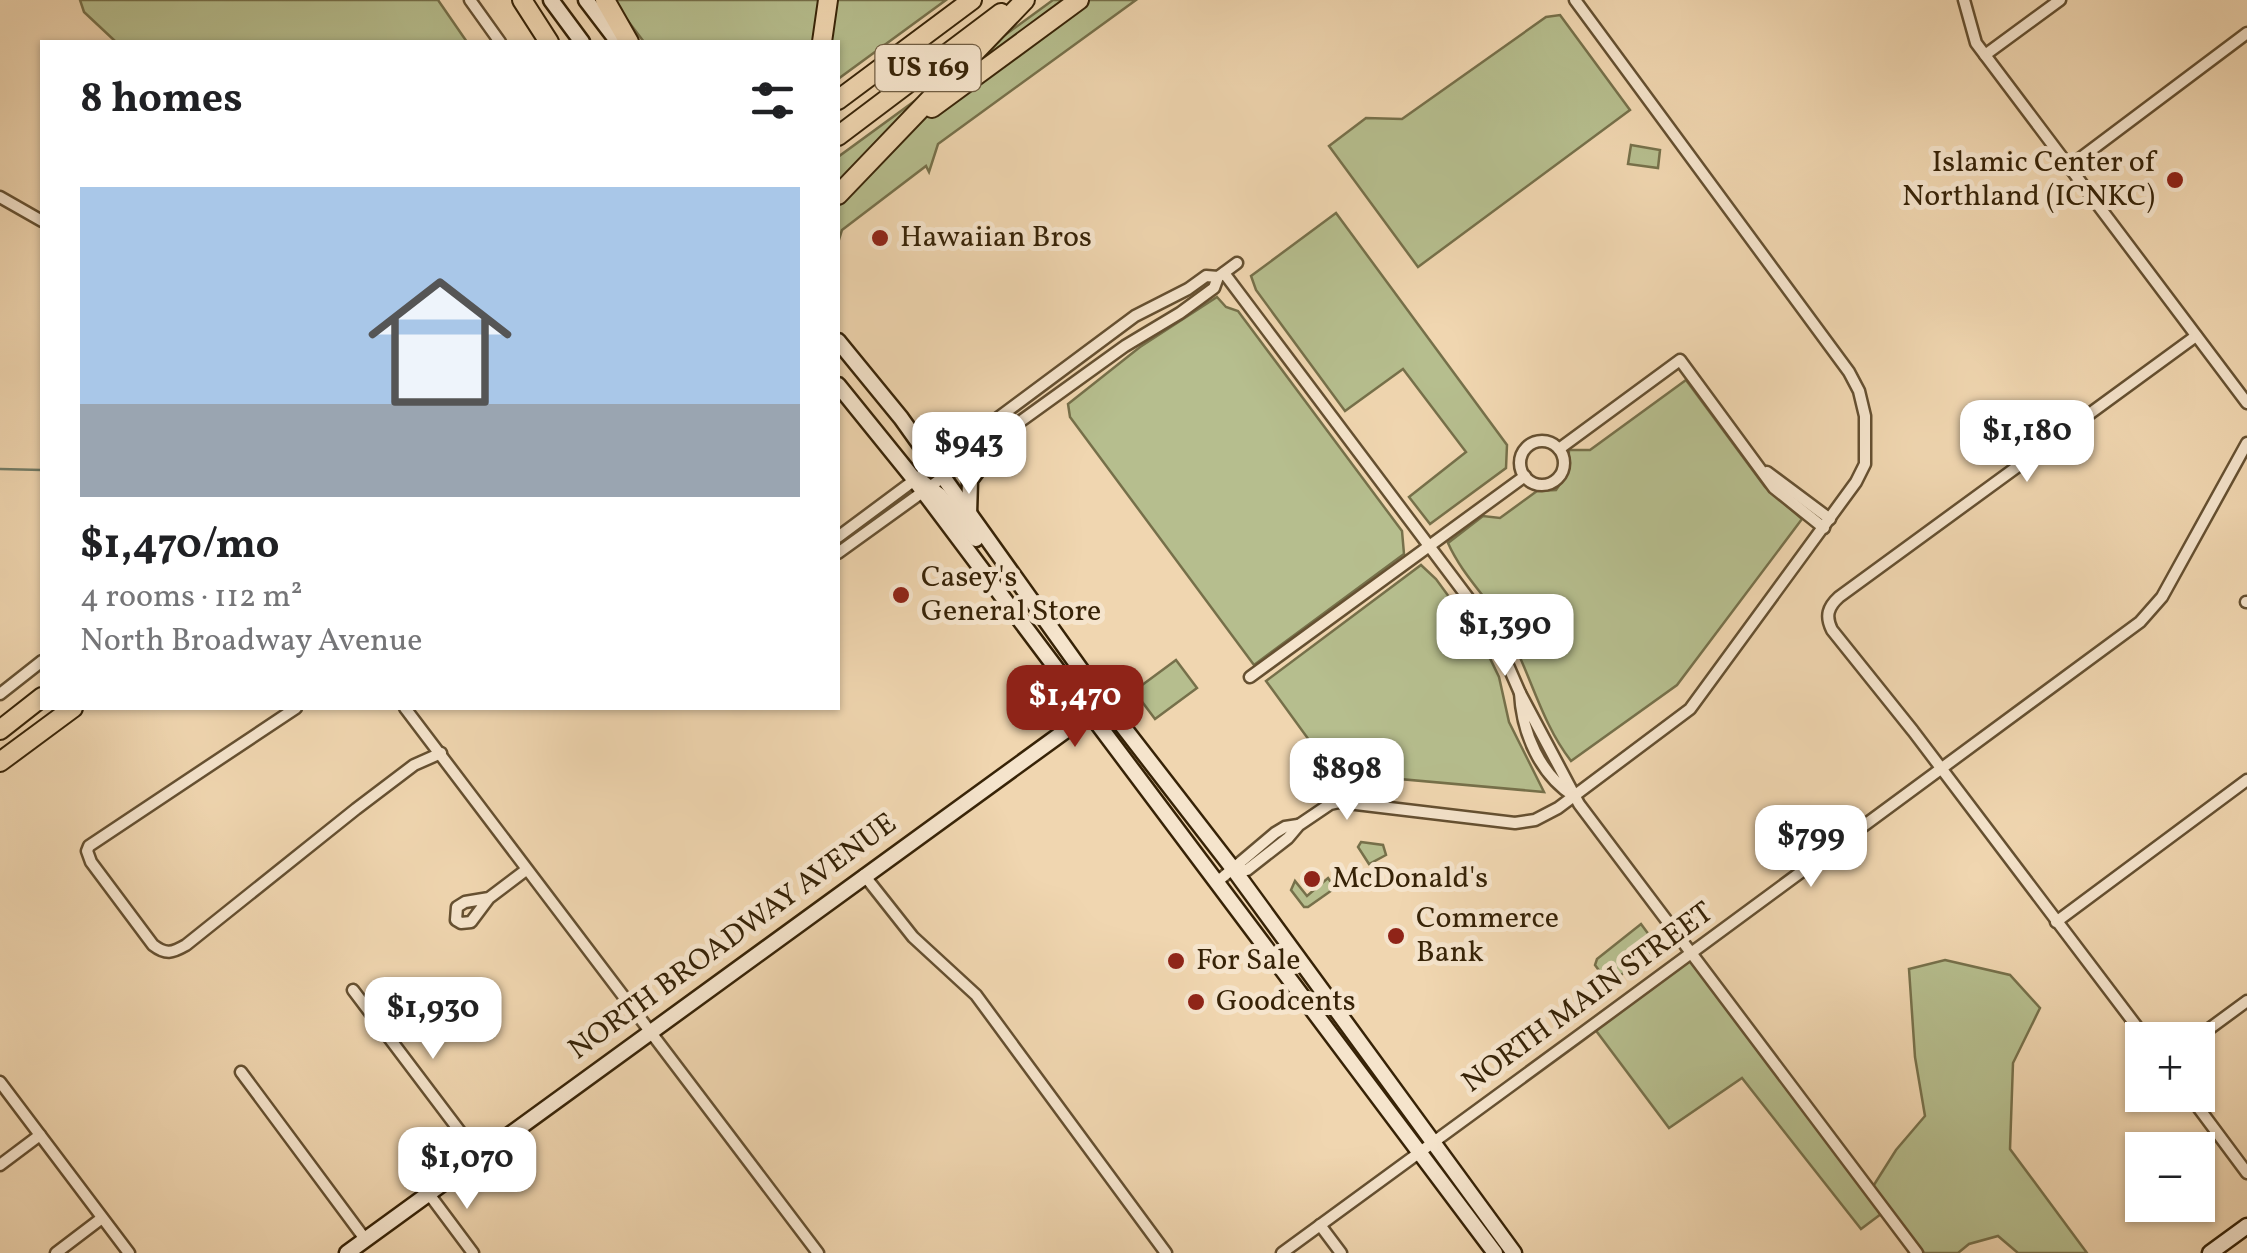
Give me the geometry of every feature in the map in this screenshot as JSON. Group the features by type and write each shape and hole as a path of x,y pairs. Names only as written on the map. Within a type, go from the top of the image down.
{"highway":[{"path":"522,0 548,40"},
{"path":"605,0 628,40"},
{"path":"822,40 828,0"},
{"name":"US 169","path":"840,99 972,0"},
{"path":"840,192 904,129 1022,0"},
{"name":"US 169","path":"840,135 1022,0"},
{"path":"904,129 1080,0"},
{"path":"0,730 40,699"},
{"path":"0,762 69,710"}],"main road":[{"path":"551,0 581,40"},
{"path":"586,0 616,40"},
{"path":"840,343 901,418 928,479 1091,712 1217,882 1425,1147 1514,1253"},
{"path":"840,387 969,516 1104,702 1234,870 1495,1253"},
{"path":"969,516 970,480 1003,436"},
{"path":"928,479 982,546 1000,558"},
{"name":"NORTH BROADWAY AVENUE","path":"346,1253 1104,702"},
{"path":"2210,1253 2247,1226"}],"street":[{"path":"470,0 499,40"},
{"path":"1217,882 1234,870 1246,870 1300,825 1338,802 1515,823 1535,820 1575,797 1690,709 1827,523 1864,464 1865,416 1859,392 1835,352 1575,0"},
{"path":"1964,0 1970,29 1985,54 2247,403"},
{"path":"1985,54 2060,0"},
{"path":"2070,166 2247,33"},
{"path":"0,197 40,220"},
{"path":"840,536 1003,436 1125,346 1214,288 1221,275 1236,263"},
{"path":"840,551 1035,388 1135,316 1206,276 1221,275"},
{"path":"1221,275 1492,631 1575,797 1917,1253"},
{"path":"2133,1022 1832,630 1828,614 1839,597 2196,336"},
{"path":"1559,449 1680,360 1774,488 1827,523"},
{"path":"1543,441 1559,449 1564,465 1556,480 1540,484 1525,476 1521,462 1530,445 1543,441"},
{"name":"NORTH MAIN STREET","path":"1282,1253 2150,612 2247,443"},
{"path":"1250,677 1525,476"},
{"path":"0,694 40,664"},
{"path":"293,710 94,840 87,851 152,945 169,954 186,946 356,808 414,765 440,753"},
{"path":"408,710 818,1253"},
{"path":"2056,922 2247,780"},
{"path":"489,898 526,870"},
{"path":"864,876 913,937 976,994 1166,1253"},
{"path":"353,990 480,1158"},
{"path":"2215,1024 2247,1000"},
{"path":"241,1072 365,1239"},
{"path":"0,1082 129,1253"},
{"path":"2202,1112 2247,1172"},
{"path":"0,1165 40,1135"},
{"path":"429,1194 473,1253"},
{"path":"56,1253 102,1218"},
{"path":"1320,1225 1341,1253"}],"green space":[{"path":"80,0 438,0 466,40 114,40 84,12"},
{"path":"612,0 946,0 840,78 840,40 642,40"},
{"path":"1053,0 1136,0 938,144 929,172 926,166 842,230 840,236 840,156"},
{"path":"1560,15 1630,110 1418,267 1329,146 1366,118 1402,119 1546,17"},
{"path":"1631,145 1660,150 1658,168 1628,164"},
{"path":"1336,213 1507,445 1506,468 1430,524 1409,497 1466,452 1403,369 1345,411 1256,290 1251,276"},
{"path":"1217,297 1226,307 1238,311 1402,531 1404,554 1254,665 1070,417 1068,404 1140,347"},
{"path":"1686,380 1765,487 1802,519 1677,685 1571,761 1544,716 1509,634 1448,543 1483,516 1500,518 1537,491 1556,490 1568,472 1569,450 1590,450"},
{"path":"1421,565 1436,579 1482,642 1499,677 1509,722 1544,792 1333,773 1266,681"},
{"path":"1176,660 1197,688 1155,719 1134,691"},
{"path":"1361,842 1383,845 1386,855 1369,864 1358,847"},
{"path":"1328,878 1335,888 1308,907 1291,890 1295,881 1307,896"},
{"path":"1641,924 1658,947 1609,984 1595,965 1597,959"},
{"path":"1690,954 1885,1211 1861,1229 1742,1078 1669,1128 1591,1024"},
{"path":"1945,960 2010,975 2040,1008 2013,1063 2010,1149 2087,1253 2018,1253 1998,1236 1969,1244 1958,1253 1924,1253 1872,1188 1896,1150 1925,1116 1915,1057 1909,969"}],"waterway":[{"path":"0,469 40,470"}],"place":[{"name":"Islamic Center of Northland (ICNKC)","path":"2175,180"},
{"name":"Hawaiian Bros","path":"880,238"},
{"name":"Casey's General Store","path":"901,595"},
{"name":"McDonald's","path":"1312,879"},
{"name":"Commerce Bank","path":"1396,936"},
{"name":"For Sale","path":"1176,961"},
{"name":"Goodcents","path":"1196,1002"}]}
